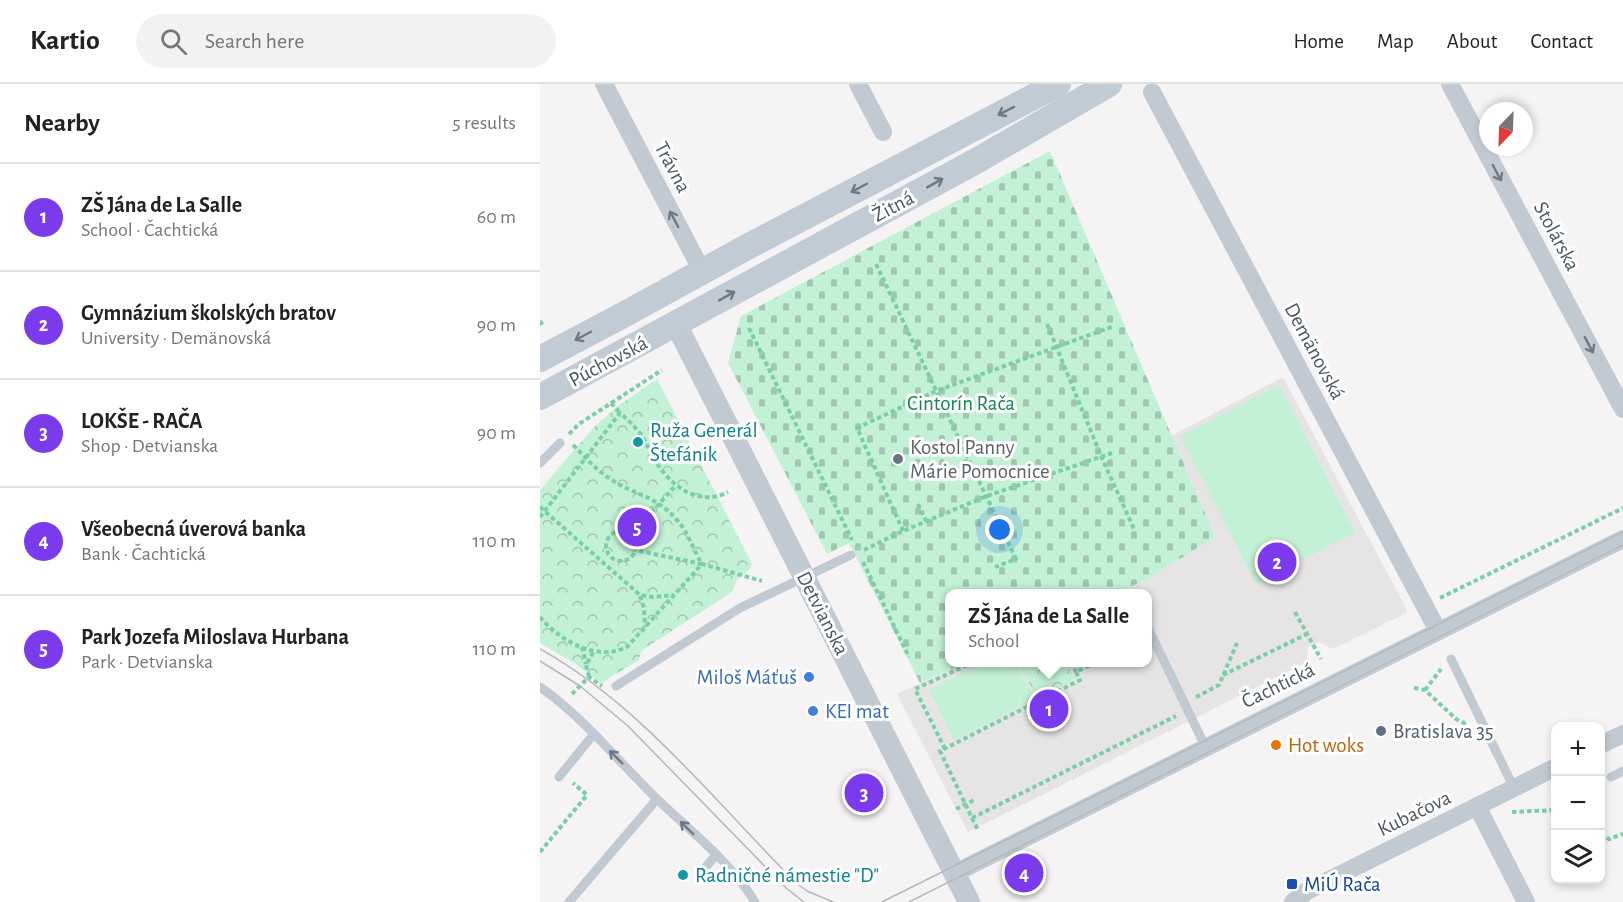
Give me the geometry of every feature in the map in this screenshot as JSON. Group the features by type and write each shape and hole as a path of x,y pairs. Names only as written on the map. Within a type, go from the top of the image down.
{"main road":[{"name":"Žitná","path":"702,271 1058,84"},
{"name":"Žitná","path":"676,324 978,160 1109,84"},
{"name":"Púchovská","path":"540,358 702,271"},
{"path":"676,324 702,271"},
{"name":"Púchovská","path":"625,314 676,324"},
{"name":"Púchovská","path":"540,397 676,324"}],"street":[{"name":"Trávna","path":"604,84 702,271"},
{"path":"858,84 883,132"},
{"name":"Stolárska","path":"1450,84 1623,409"},
{"name":"Demänovská","path":"1152,92 1438,631"},
{"name":"Detvianska","path":"676,324 969,902"},
{"name":"Čachtická","path":"955,873 1623,539"},
{"path":"1605,743 1623,734"},
{"name":"Kubačova","path":"1293,902 1307,891 1551,770"},
{"path":"1477,806 1526,902"}],"lane":[{"path":"540,463 560,443"},
{"path":"616,686 740,608 853,551"},
{"path":"1152,636 1205,746"},
{"path":"1451,659 1514,788"},
{"path":"540,687 570,712 716,855 755,902"},
{"path":"559,777 593,735"},
{"path":"1611,777 1623,771"},
{"path":"569,902 657,799"},
{"path":"705,868 716,855"}],"path":[{"path":"876,264 1016,559 995,567"},
{"path":"1047,324 1101,456 1135,531"},
{"path":"903,531 857,428 936,391 1114,326"},
{"path":"749,328 853,551"},
{"path":"560,443 579,424 662,370"},
{"path":"610,403 639,432 657,463 676,485 690,494 705,497 718,497 728,492"},
{"path":"540,517 620,413"},
{"path":"909,657 859,553 903,531 987,496 1112,453"},
{"path":"586,458 614,482 659,504 682,526 702,564"},
{"path":"631,535 676,485"},
{"path":"918,504 926,521"},
{"path":"540,507 640,595 644,608 645,627"},
{"path":"1425,607 1623,508"},
{"path":"618,532 631,535 635,549 632,556 625,560 618,560 611,557 606,545 610,536 618,532"},
{"path":"635,549 702,564 779,588"},
{"path":"605,564 611,557"},
{"path":"540,617 561,637 582,647 594,651 616,653 627,647 702,564"},
{"path":"640,595 652,597 673,595"},
{"path":"1295,612 1321,659"},
{"path":"1223,675 1307,634"},
{"path":"972,818 1185,706 1219,685 1237,643"},
{"path":"582,647 590,677 602,686 616,686"},
{"path":"586,665 594,651"},
{"path":"945,748 915,689 965,667"},
{"path":"978,830 940,752 1080,680 1073,667"},
{"path":"1076,672 1087,667"},
{"path":"1425,690 1439,671"},
{"path":"569,697 590,677"},
{"path":"1414,688 1425,690 1456,719 1464,723 1479,716"},
{"path":"540,852 587,795 571,781 577,774"},
{"path":"956,809 976,799"},
{"path":"1508,813 1551,810"},
{"path":"1605,837 1609,839 1623,834"}],"shaded area":[{"path":"1283,377 1408,612 1333,649 1319,642 1308,647 1307,662 968,832 897,694 956,667 1152,667 1152,589 1125,589 1146,580 1215,537 1171,436"}],"green space":[{"name":"Cintorín Rača","path":"1050,151 1215,537 1146,580 1125,589 945,589 945,667 956,667 920,683 849,543 827,554 728,363 741,316"},
{"path":"657,379 752,564 749,570 737,580 732,592 641,651 639,660 601,683 576,664 540,643 540,490 595,426 618,406"},
{"path":"1279,385 1355,532 1256,584 1180,436"},
{"path":"975,667 1018,667 1035,699 954,740 929,690"},
{"path":"1020,667 1069,667 1075,679 1037,698"}],"tram line":[{"path":"882,902 1623,532"},
{"path":"909,902 1623,545"},
{"path":"540,649 576,671 643,725 795,882 807,891 833,902"},
{"path":"540,661 580,686 628,726 786,888 804,902"}],"place":[{"name":"Ruža Generál Štefánik","path":"638,442"},
{"name":"Kostol Panny Márie Pomocnice","path":"898,459"},
{"name":"Park Jozefa Miloslava Hurbana","path":"637,527"},
{"name":"Gymnázium školských bratov","path":"1277,562"},
{"name":"Miloš Máťuš","path":"809,677"},
{"name":"ZŠ Jána de La Salle","path":"1049,709"},
{"name":"KEI mat","path":"813,711"},
{"name":"Bratislava 35","path":"1381,731"},
{"name":"Hot woks","path":"1276,745"},
{"name":"LOKŠE - RAČA","path":"864,793"},
{"name":"Všeobecná úverová banka","path":"1024,873"},
{"name":"Radničné námestie \"D\"","path":"683,875"},
{"name":"MiÚ Rača","path":"1292,884"}]}
